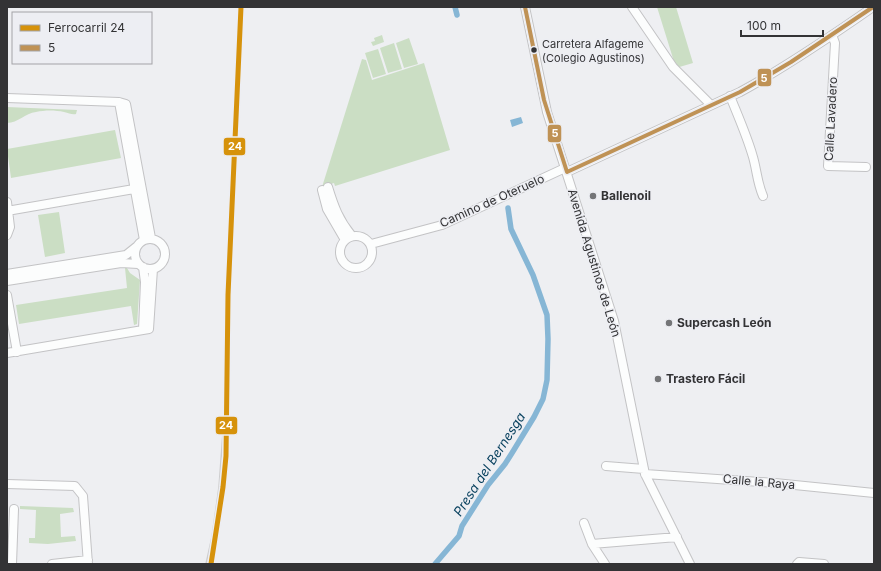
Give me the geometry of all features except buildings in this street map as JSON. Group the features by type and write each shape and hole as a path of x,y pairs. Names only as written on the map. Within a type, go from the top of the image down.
{"street":[{"name":"Avenida Agustinos de León","path":"525,7 544,100 614,321 644,471 690,564"},
{"path":"632,7 673,67 711,105"},
{"name":"Camino de Oteruelo","path":"371,246 442,225 566,171 730,96 757,82 832,35 873,7"},
{"name":"Calle Lavadero","path":"832,35 835,43 828,166 866,167"},
{"path":"730,96 745,132 753,158 758,183 763,196"},
{"path":"7,98 119,102 126,104 147,239"},
{"path":"119,102 134,189 147,239"},
{"path":"325,188 348,238"},
{"path":"7,235 10,227 8,208 134,189"},
{"path":"359,236 366,239 371,246 372,256 370,262 358,269 345,265 339,253 341,246 348,238 359,236"},
{"path":"7,274 126,255 147,239 156,240 163,246 165,255 161,264 153,269 121,263 7,281"},
{"path":"136,247 135,256 141,266 145,282 143,330"},
{"path":"7,353 149,329 153,269"},
{"path":"7,294 17,352"},
{"name":"Calle la Raya","path":"606,466 874,493"},
{"path":"7,484 75,486 83,496 88,562 52,564"},
{"path":"7,564 11,564 14,510"},
{"path":"584,523 592,544 605,564"},
{"path":"592,544 677,538"},
{"path":"797,564 799,562 824,564"}],"green space":[{"path":"657,7 676,7 693,63 676,68"},
{"path":"382,35 384,42 373,46 371,42 375,41 374,38"},
{"path":"409,38 418,64 404,68 396,43"},
{"path":"394,43 402,69 388,73 380,48"},
{"path":"378,49 386,74 373,78 365,53"},
{"path":"362,59 366,60 372,80 424,63 450,150 335,186 334,183 322,187"},
{"path":"7,107 77,110 76,114 57,111 39,111 28,114 11,123 7,123"},
{"path":"115,130 121,158 11,178 7,149"},
{"path":"59,212 65,253 45,257 38,215"},
{"path":"125,268 127,268 130,273 140,280 137,324 134,325 131,306 19,324 16,305 127,288"},
{"path":"20,506 73,508 74,512 60,514 61,537 75,536 76,541 48,544 29,543 29,538 35,538 36,510 20,509"}],"water":[{"path":"521,117 523,123 512,127 510,120"}],"waterway":[{"name":"Presa del Bernesga","path":"455,7 457,15"},
{"name":"Presa del Bernesga","path":"435,564 459,536 462,526 488,485 505,464 534,417 543,399 547,380 547,315 533,275 511,229 508,208"}],"railway":[{"path":"206,564 212,537 219,487 228,364"}],"rail line":[{"name":"24","path":"211,564 223,487 226,456 228,295 241,7"}],"transit line":[{"name":"5","path":"525,7 544,100 567,172 740,92 791,62 873,7"}],"place":[{"name":"Carretera Alfageme (Colegio Agustinos)","path":"534,50"},
{"name":"Ballenoil","path":"593,196"},
{"name":"Supercash León","path":"669,323"},
{"name":"Trastero Fácil","path":"658,379"}]}
